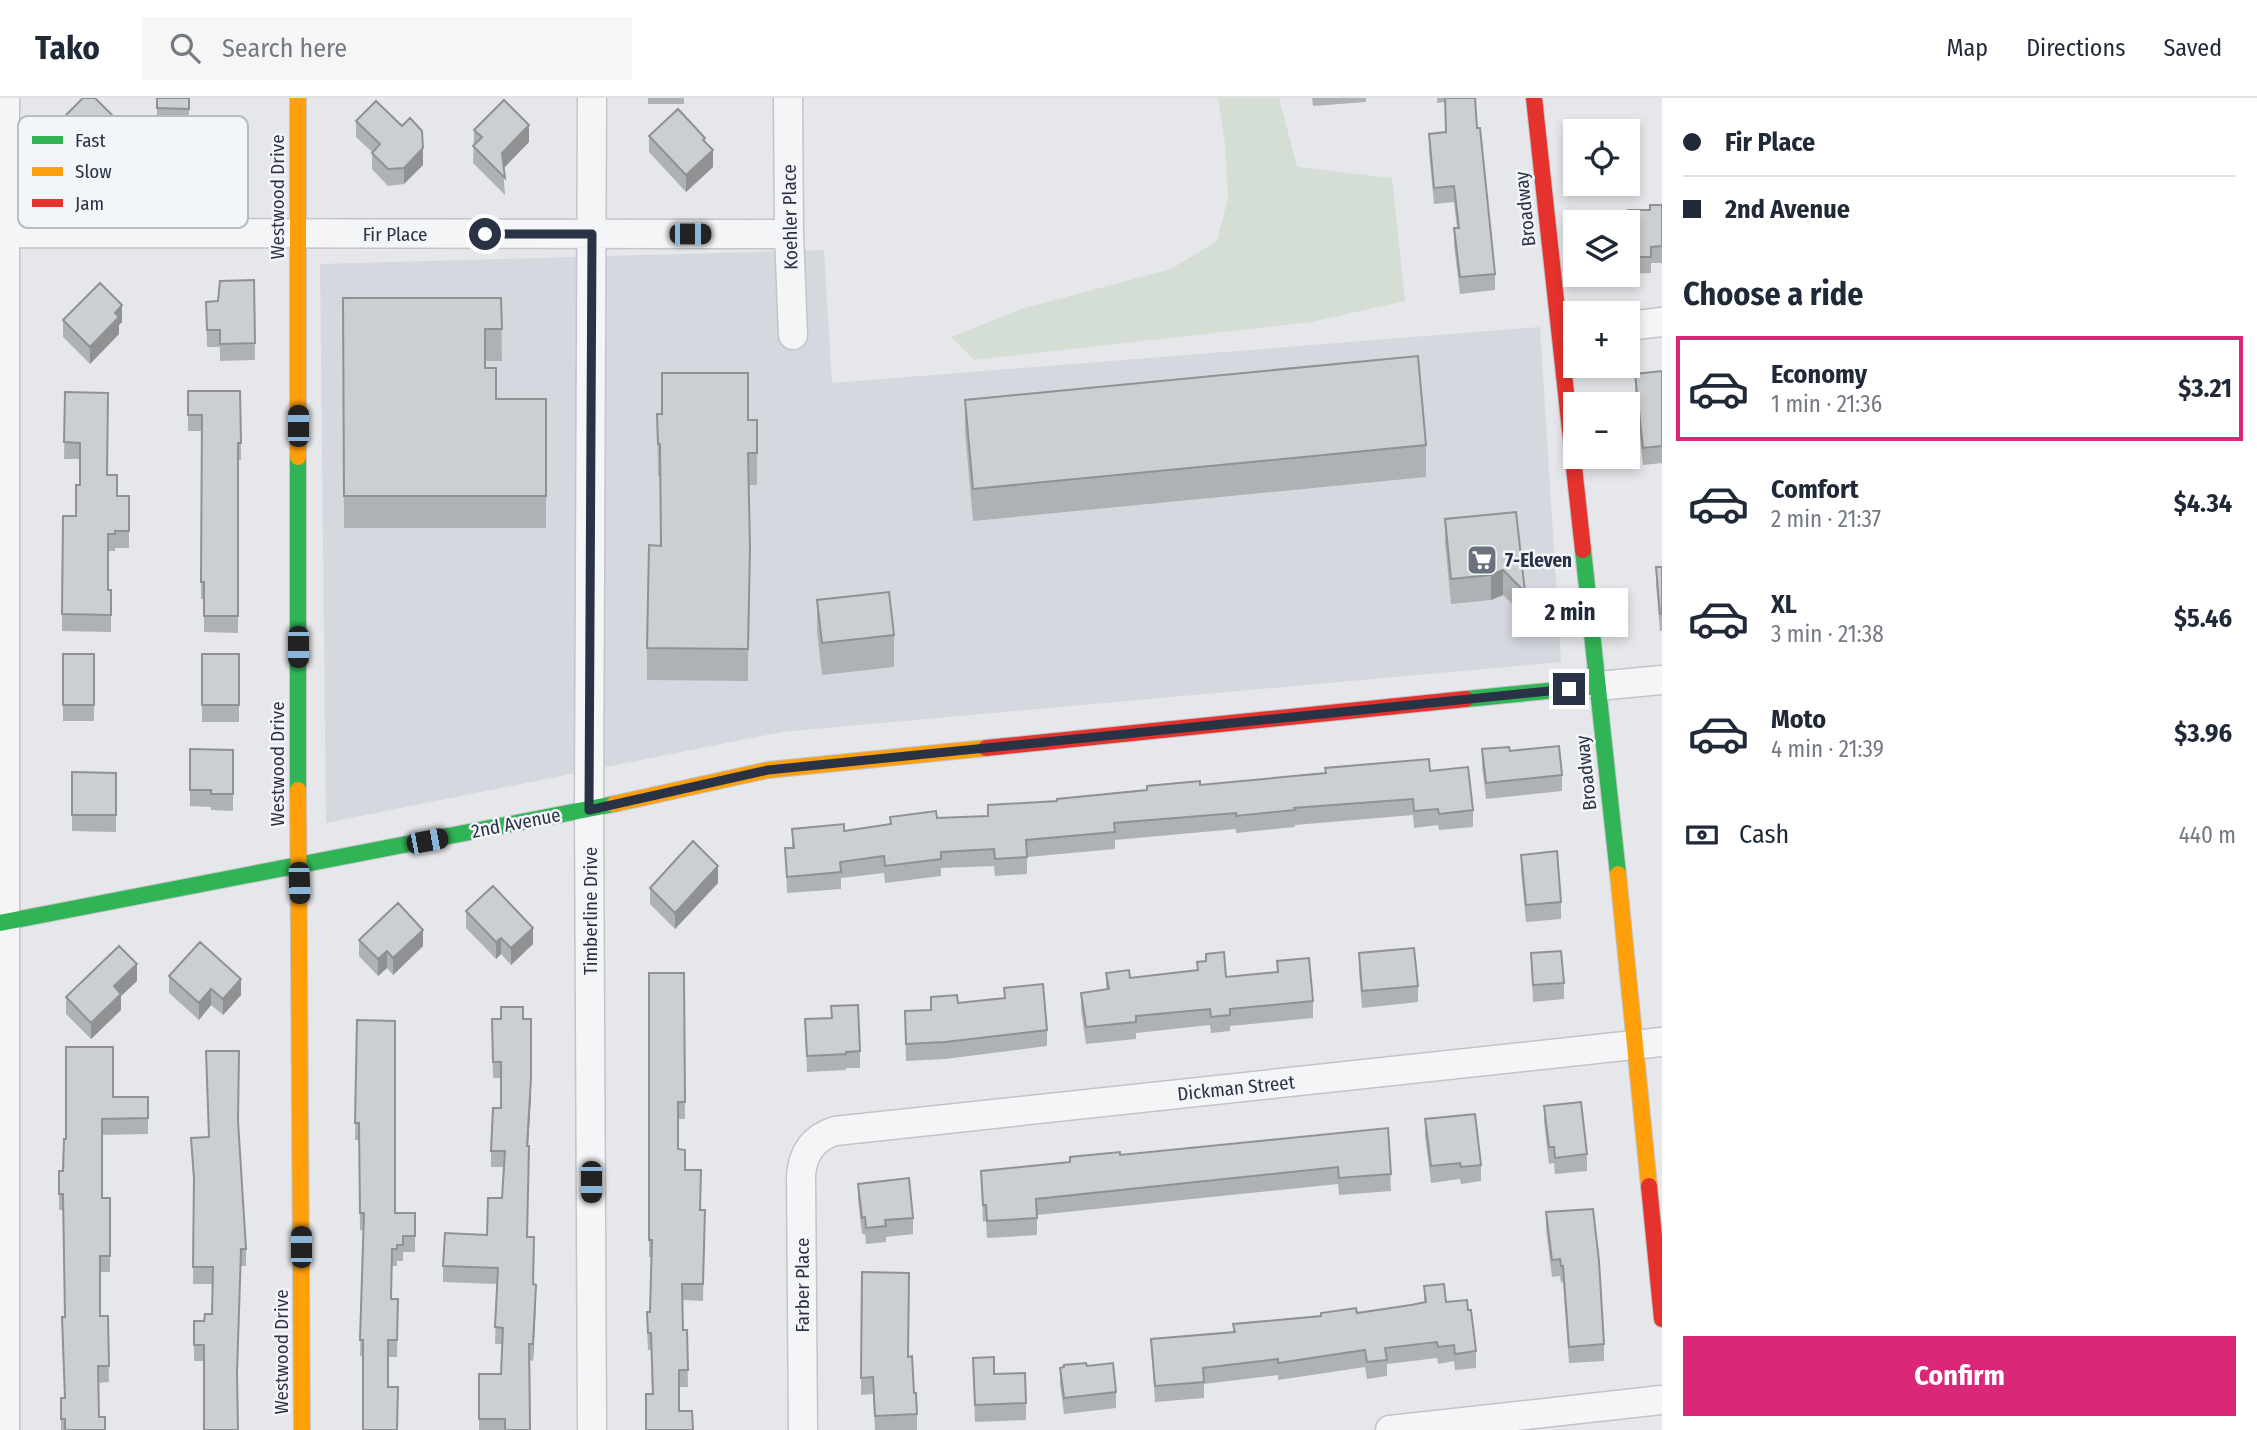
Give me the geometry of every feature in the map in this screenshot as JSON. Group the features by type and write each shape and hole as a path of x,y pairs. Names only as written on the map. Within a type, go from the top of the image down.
{"street":[{"path":"5,98 2,922 5,1430"},
{"name":"Westwood Drive","path":"298,98 298,866 302,1430"},
{"name":"Timberline Drive","path":"592,98 589,810 592,1430"},
{"name":"Koehler Place","path":"788,98 793,335"},
{"name":"Broadway","path":"1534,98 1563,304"},
{"name":"Fir Place","path":"3,233 789,234"},
{"path":"1640,325 1662,322"},
{"name":"Broadway","path":"1571,378 1598,686 1649,1044 1662,1319"},
{"name":"2nd Avenue","path":"2,922 589,810 768,770 1662,680"},
{"name":"Dickman Street","path":"813,1143 824,1134 835,1130 1649,1044"},
{"name":"Farber Place","path":"803,1430 801,1175 804,1156 813,1143"},
{"path":"1390,1430 1662,1401"}],"shaded area":[{"path":"1218,98 1279,98 1297,167 1392,178 1405,301 1311,322 974,360 951,337 1021,309 1171,269 1217,241 1228,197 1225,143"},
{"path":"824,250 832,383 1540,327 1561,662 782,732 326,823 320,264"}],"building":[{"path":"83,98 95,98 113,116 65,116"},
{"path":"157,98 189,98 189,109 157,108"},
{"path":"1445,98 1475,98 1495,274 1460,277 1454,228 1459,228 1454,186 1434,188 1429,134 1446,132"},
{"path":"504,100 529,125 502,153 505,178 473,146 482,137 474,130"},
{"path":"376,101 402,126 410,118 422,131 423,148 404,168 388,169 372,153 380,144 356,121"},
{"path":"678,109 713,150 686,175 649,136"},
{"path":"1650,205 1662,205 1662,246 1651,247 1651,257 1640,257 1640,210 1650,210"},
{"path":"254,280 255,343 220,344 220,330 207,330 206,302 218,301 220,281"},
{"path":"100,283 122,305 115,313 119,317 90,347 63,320"},
{"path":"343,298 501,298 502,329 485,329 485,368 496,368 496,399 546,399 546,496 344,496"},
{"path":"1418,356 1426,445 973,489 965,400"},
{"path":"1662,371 1662,446 1643,448 1640,392 1637,392 1635,378 1640,378 1640,373"},
{"path":"662,373 748,373 748,420 757,420 757,453 748,453 748,649 647,648 649,545 661,546 657,414 662,414"},
{"path":"188,391 240,391 238,616 204,616 204,582 201,582 202,415 188,415"},
{"path":"65,392 108,393 107,475 117,475 117,496 129,496 129,531 108,534 111,615 62,614 63,516 76,516 76,485 80,485 80,443 64,442"},
{"path":"1516,512 1525,592 1503,570 1491,575 1451,579 1445,519"},
{"path":"1656,567 1662,567 1662,614 1660,614"},
{"path":"889,592 894,635 822,643 817,600"},
{"path":"63,654 94,654 94,705 63,705"},
{"path":"202,654 239,654 239,705 202,705"},
{"path":"1559,746 1562,775 1486,783 1482,749 1509,747 1510,751"},
{"path":"190,749 233,750 233,794 190,790"},
{"path":"1429,759 1430,771 1468,767 1473,810 1439,814 1438,809 1414,811 1413,799 1294,808 1295,810 1236,816 1236,813 1114,823 1115,832 1026,840 1027,857 995,859 994,849 941,852 941,859 885,866 884,856 840,862 841,872 787,877 785,848 794,848 792,829 844,824 844,831 891,824 890,817 936,811 937,818 988,816 988,805 1057,801 1147,790 1147,786 1200,781 1200,785 1326,773 1325,768"},
{"path":"72,772 116,773 116,815 72,815"},
{"path":"693,841 718,866 675,913 650,888"},
{"path":"1557,851 1561,902 1526,905 1521,855"},
{"path":"493,886 533,928 511,948 501,938 496,942 466,911"},
{"path":"398,903 423,930 393,958 387,951 378,959 359,940"},
{"path":"200,942 241,979 223,999 211,989 199,1003 169,976"},
{"path":"119,946 137,964 114,986 121,994 91,1023 66,997"},
{"path":"1414,948 1418,986 1362,991 1359,953"},
{"path":"1561,951 1564,983 1533,985 1531,953"},
{"path":"1224,952 1226,977 1278,972 1277,961 1309,958 1313,1001 1230,1009 1230,1015 1211,1017 1210,1009 1136,1016 1136,1022 1086,1027 1081,993 1109,989 1106,973 1129,970 1130,978 1198,970 1197,962 1206,961 1206,954"},
{"path":"649,973 684,973 685,1102 678,1102 678,1149 685,1150 685,1170 701,1170 700,1210 705,1210 703,1284 682,1284 683,1330 687,1330 688,1370 679,1370 679,1411 692,1411 693,1430 646,1430 646,1394 653,1394 651,1333 648,1333 647,1312 650,1312 652,1240 649,1240"},
{"path":"1043,984 1047,1030 906,1044 905,1011 931,1010 931,997 957,995 958,1003 1005,998 1004,988"},
{"path":"858,1005 860,1051 807,1056 805,1019 832,1018 831,1006"},
{"path":"501,1007 523,1007 523,1019 531,1019 527,1237 534,1237 533,1284 536,1285 533,1344 529,1344 530,1430 505,1430 505,1419 479,1419 479,1374 501,1374 503,1328 495,1327 498,1268 443,1266 445,1233 487,1235 488,1198 502,1198 505,1151 491,1151 493,1108 501,1108 501,1062 493,1062 492,1019 501,1019"},
{"path":"357,1020 395,1021 395,1213 415,1213 415,1236 403,1236 403,1245 392,1249 391,1299 398,1299 397,1340 388,1340 388,1387 398,1387 397,1430 363,1430 363,1340 360,1340 364,1213 360,1213 359,1123 355,1123"},
{"path":"66,1047 113,1047 113,1097 148,1097 148,1118 102,1119 102,1198 110,1198 110,1256 100,1256 100,1316 108,1316 109,1366 98,1366 99,1417 105,1417 105,1430 65,1430 65,1419 61,1419 61,1398 65,1398 62,1317 65,1317 63,1194 59,1194 59,1171 63,1171 66,1139"},
{"path":"206,1051 239,1051 238,1121 246,1249 241,1249 238,1430 204,1430 204,1345 194,1345 194,1321 204,1321 205,1314 212,1314 213,1267 193,1267 194,1178 191,1138 209,1137"},
{"path":"1581,1102 1587,1154 1555,1158 1554,1147 1549,1147 1544,1106"},
{"path":"1475,1114 1481,1165 1461,1167 1460,1163 1431,1166 1425,1119"},
{"path":"1388,1128 1391,1174 1339,1178 1338,1167 1036,1199 1037,1218 987,1221 986,1205 983,1205 981,1171 1070,1162 1070,1157 1120,1152 1120,1155"},
{"path":"909,1178 913,1218 885,1220 886,1226 866,1228 865,1217 862,1218 858,1184"},
{"path":"1593,1209 1604,1344 1569,1347 1563,1266 1560,1259 1552,1260 1546,1212"},
{"path":"862,1272 909,1273 908,1357 912,1356 917,1414 875,1416 873,1377 861,1378"},
{"path":"1444,1284 1446,1302 1467,1300 1468,1310 1471,1310 1476,1351 1455,1354 1454,1345 1438,1347 1437,1342 1385,1348 1387,1360 1367,1362 1365,1350 1278,1363 1278,1359 1203,1368 1204,1382 1155,1386 1151,1339 1235,1332 1233,1324 1321,1316 1321,1313 1356,1308 1357,1313 1411,1305 1426,1302 1424,1286"},
{"path":"994,1357 994,1374 1025,1373 1026,1403 975,1405 973,1358"},
{"path":"1086,1363 1087,1366 1113,1363 1116,1392 1064,1398 1060,1368 1064,1365"}],"traffic: fast":[{"path":"298,457 298,790"},
{"path":"1583,550 1618,874"},
{"path":"1466,699 1598,686"},
{"path":"0,923 614,804"}],"traffic: slow":[{"path":"298,98 298,457"},
{"path":"614,804 768,770 986,748"},
{"path":"298,790 302,1430"},
{"path":"1618,874 1649,1186"}],"traffic: jam":[{"path":"1534,98 1583,550"},
{"path":"986,748 1466,699"},
{"path":"1649,1186 1662,1319"}],"place":[{"name":"7-Eleven","path":"1482,560"}],"route":[{"path":"485,234 592,234 589,810 768,770 1569,689"}]}
